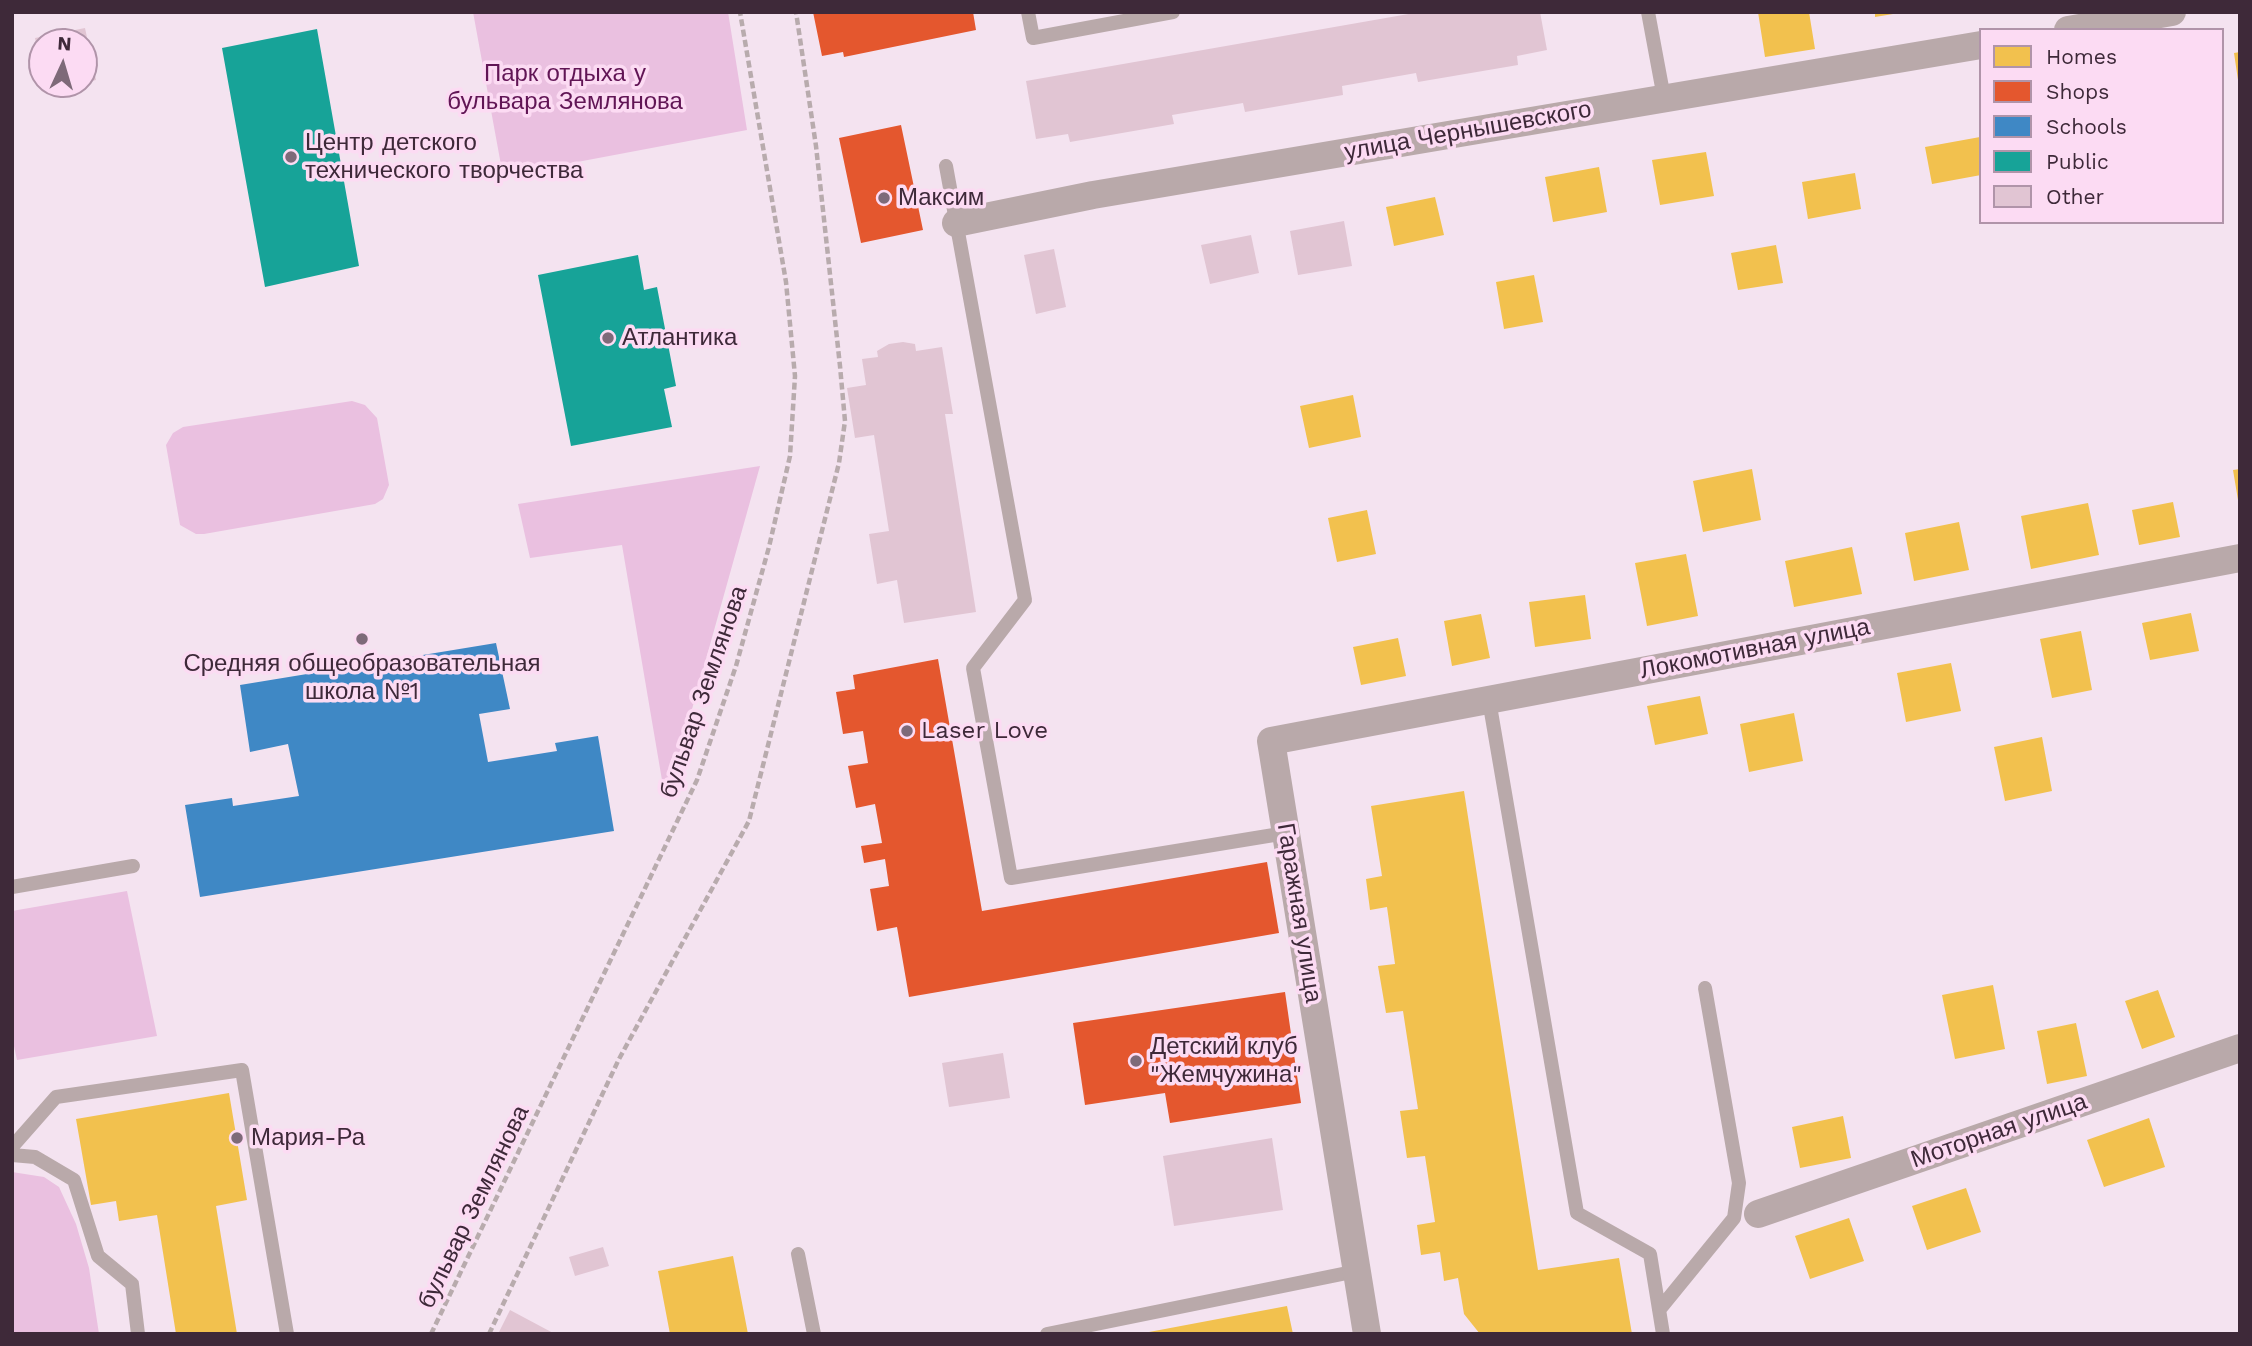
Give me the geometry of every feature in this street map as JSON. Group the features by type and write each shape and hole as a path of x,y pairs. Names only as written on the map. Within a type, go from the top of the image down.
{"street":[{"path":"2080,28 2172,12"},
{"name":"улица Чернышевского","path":"956,223 1093,195 1979,45"},
{"name":"Локомотивная улица","path":"1271,741 2240,558"},
{"name":"Гаражная улица","path":"1271,741 1367,1334"},
{"name":"Моторная улица","path":"1758,1214 2240,1048"}],"lane":[{"path":"1028,12 1033,38 1173,12"},
{"path":"1648,12 1664,98"},
{"path":"946,166 1025,600 973,668 1011,878 1286,832"},
{"path":"1489,700 1577,1213 1650,1254 1662,1334"},
{"path":"12,887 133,866"},
{"path":"1659,1310 1734,1217 1739,1183 1706,988"},
{"path":"12,1147 56,1097 242,1070 287,1334"},
{"path":"12,1156 35,1157 74,1180 98,1256 132,1284 138,1334"},
{"path":"798,1254 814,1334"},
{"path":"1047,1334 1357,1271"}],"path":[{"name":"бульвар Землянова","path":"431,1334 697,780 736,666 769,547 790,456 795,376 786,282 740,12"},
{"path":"489,1334 620,1059 749,821 839,463 845,421 841,366 816,146 796,12"}],"green space":[{"name":"Парк отдыха у бульвара Землянова","path":"473,12 728,12 747,130 503,176"},
{"path":"352,401 365,405 377,418 389,485 383,499 375,504 204,534 196,534 180,525 166,445 173,433 183,427"},
{"path":"760,466 675,770 664,792 622,545 530,558 518,504"},
{"path":"127,891 157,1036 17,1060 12,1037 12,911"},
{"path":"12,1172 44,1177 59,1187 76,1224 89,1268 99,1334 12,1334"}],"building: Homes":[{"path":"1758,12 1809,12 1815,49 1765,57"},
{"path":"1875,12 1893,12 1893,14 1875,17"},
{"path":"2240,52 2240,80 2238,80 2234,53"},
{"path":"1979,137 1979,175 1932,184 1925,147"},
{"path":"1706,152 1714,196 1660,205 1652,160"},
{"path":"1599,167 1607,212 1553,222 1545,177"},
{"path":"1855,173 1861,209 1808,219 1802,182"},
{"path":"1435,197 1444,235 1394,246 1386,207"},
{"path":"1776,245 1783,283 1738,290 1731,253"},
{"path":"1534,275 1543,322 1504,329 1496,282"},
{"path":"1353,395 1361,437 1309,448 1300,406"},
{"path":"1752,469 1761,520 1703,532 1693,481"},
{"path":"2240,469 2240,500 2238,500 2233,470"},
{"path":"2173,502 2180,537 2139,545 2132,510"},
{"path":"2088,503 2099,555 2031,569 2021,516"},
{"path":"1367,510 1376,554 1337,562 1328,518"},
{"path":"1959,522 1969,570 1914,581 1905,533"},
{"path":"1852,547 1862,594 1794,607 1785,561"},
{"path":"1686,554 1698,616 1647,626 1635,563"},
{"path":"1585,595 1591,639 1535,647 1529,602"},
{"path":"2191,613 2199,651 2150,660 2142,623"},
{"path":"1481,614 1490,658 1452,666 1444,621"},
{"path":"2081,631 2092,690 2052,698 2040,639"},
{"path":"1398,638 1406,676 1361,685 1353,647"},
{"path":"1951,663 1961,711 1906,722 1897,673"},
{"path":"1700,696 1708,734 1655,745 1647,706"},
{"path":"1794,713 1803,761 1749,772 1740,724"},
{"path":"2042,737 2052,791 2005,801 1994,747"},
{"path":"1464,791 1538,1270 1619,1258 1632,1334 1480,1334 1464,1314 1458,1278 1444,1281 1440,1252 1421,1255 1417,1225 1435,1222 1425,1156 1407,1158 1400,1111 1418,1109 1403,1011 1386,1013 1378,966 1395,964 1387,907 1370,910 1366,879 1382,876 1371,806"},
{"path":"1993,985 2005,1049 1955,1059 1942,995"},
{"path":"2158,990 2175,1037 2142,1049 2125,1001"},
{"path":"2076,1023 2087,1076 2047,1084 2037,1031"},
{"path":"229,1093 247,1200 216,1206 237,1334 176,1334 157,1215 119,1221 116,1201 91,1205 76,1119"},
{"path":"1843,1116 1851,1158 1800,1168 1792,1127"},
{"path":"2149,1118 2165,1167 2104,1187 2087,1140"},
{"path":"1966,1188 1981,1232 1927,1250 1912,1206"},
{"path":"1849,1218 1864,1261 1810,1279 1795,1236"},
{"path":"733,1256 748,1334 670,1334 658,1271"},
{"path":"1287,1306 1293,1334 1149,1332"}],"building: Shops":[{"path":"813,12 973,12 976,30 844,57 843,52 822,56"},
{"name":"Максим","path":"901,125 923,230 861,243 839,138"},
{"path":"938,659 982,911 1267,862 1279,933 909,997 897,927 877,931 870,889 889,886 885,859 864,863 861,846 882,843 875,804 856,808 848,766 868,763 863,731 843,734 836,692 855,689 853,675"},
{"path":"1285,992 1301,1103 1170,1123 1165,1093 1085,1105 1073,1023"}],"building: Schools":[{"path":"496,643 510,709 479,714 488,762 557,751 555,743 598,736 614,831 200,897 185,805 232,798 233,806 299,796 288,744 250,752 240,685"}],"building: Public":[{"name":"Центр детского технического творчества","path":"317,29 359,266 265,287 222,48"},
{"name":"Атлантика","path":"638,255 644,290 657,287 676,386 664,389 672,427 571,446 538,275"}],"building: Other":[{"path":"1420,12 1540,12 1547,50 1517,56 1518,65 1418,82 1416,73 1342,86 1343,95 1245,112 1243,103 1172,115 1174,124 1070,142 1068,134 1036,139 1026,81"},
{"path":"1344,221 1352,266 1298,275 1290,231"},
{"path":"1251,235 1259,273 1210,284 1201,245"},
{"path":"1054,249 1066,307 1036,314 1024,255"},
{"path":"889,344 915,344 916,351 942,347 953,414 945,414 976,612 904,623 897,580 877,584 869,534 889,531 874,435 855,438 847,388 866,385 862,359 878,357 877,351"},
{"path":"1003,1053 1010,1098 949,1107 942,1063"},
{"path":"1272,1138 1283,1210 1174,1226 1163,1156"},
{"path":"603,1247 609,1266 575,1276 569,1257"},
{"path":"510,1310 555,1334 498,1334"}],"place":[{"name":"Центр детского технического творчества","path":"291,157"},
{"name":"Максим","path":"884,198"},
{"name":"Атлантика","path":"608,338"},
{"name":"Средняя общеобразовательная школа №1","path":"362,639"},
{"name":"Laser Love","path":"907,731"},
{"name":"Детский клуб \"Жемчужина\"","path":"1136,1061"},
{"name":"Мария-Ра","path":"237,1138"}]}
